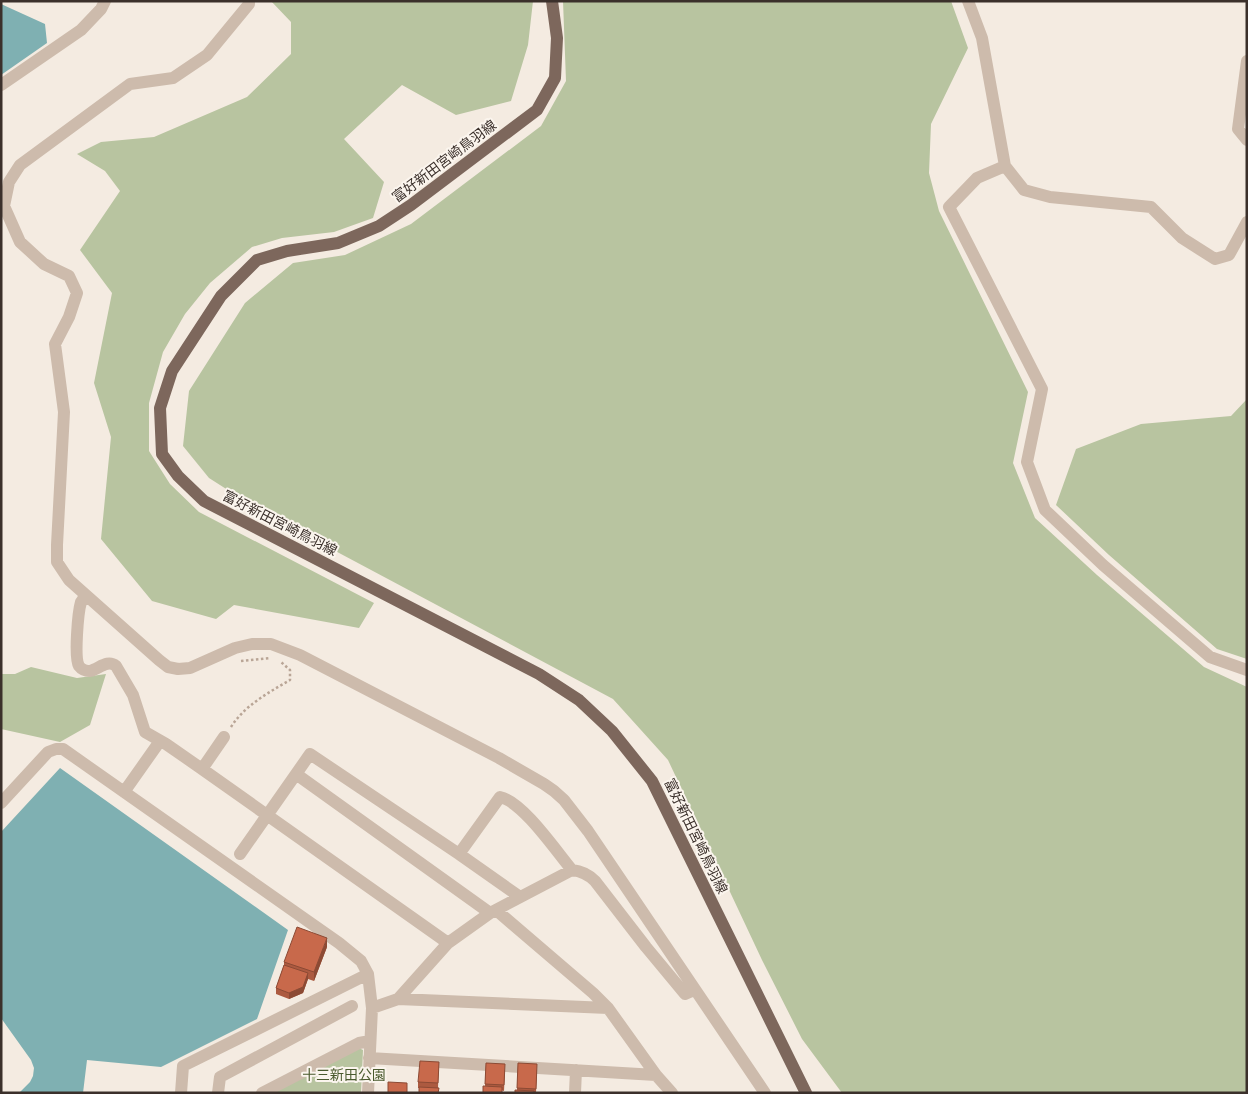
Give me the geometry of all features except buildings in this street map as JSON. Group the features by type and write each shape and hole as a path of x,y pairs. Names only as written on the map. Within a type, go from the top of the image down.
{"main road":[{"name":"富好新田宮崎鳥羽線","path":"552,1 557,38 555,78 537,110 411,205 379,226 338,243 287,251 257,260 221,296 172,371 160,408 162,454 178,476 204,501 539,674 579,700 612,731 652,780 806,1093"}],"street":[{"path":"1,85 82,30 101,9 105,1"},
{"path":"249,1 249,4 207,54 173,78 130,84 20,165 9,182 4,206 20,242 44,264 69,276 77,293 69,317 55,344 64,412 57,562 69,580 85,595 168,666 178,669 190,668 235,648 252,644 271,644 300,655 499,758 554,791 564,800 588,831 764,1093"},
{"path":"968,1 982,38 1005,166 1024,190 1050,197 1151,207 1182,238 1215,259 1229,255 1247,222"},
{"path":"1247,61 1238,129 1247,140"},
{"path":"1005,166 977,178 950,207 1042,389 1027,462 1045,510 1102,566 1210,658 1247,670"},
{"path":"85,595 81,602 77,625 79,666 90,671 108,663 113,663 133,694 145,732 202,769 448,943"},
{"path":"202,769 224,737"},
{"path":"124,792 160,741"},
{"path":"1,804 48,752 63,749 361,961 368,974 372,1008 368,1093"},
{"path":"240,854 310,754 520,897"},
{"path":"296,774 493,911 593,993 608,1008 656,1075 672,1093"},
{"path":"459,854 500,797 516,805 526,814 572,870"},
{"path":"398,999 448,943 493,911 572,870 581,871 595,881 646,947 686,994 694,990"},
{"path":"181,1093 183,1066 368,974"},
{"path":"372,1008 398,999 608,1008"},
{"path":"218,1093 220,1077 352,1006"},
{"path":"262,1093 359,1042 370,1041"},
{"path":"369,1058 656,1075"},
{"path":"575,1093 576,1070"}],"path":[{"path":"224,737 237,718 252,704 290,680 290,670 276,658 233,662 235,648"}],"green space":[{"path":"271,1 533,1 528,45 511,101 456,115 402,85 344,139 384,182 373,218 334,232 282,238 252,247 210,283 185,314 163,352 149,403 149,451 170,484 199,512 374,603 359,628 234,605 216,619 152,601 101,539 111,437 94,383 112,293 80,250 120,191 105,171 77,154 101,142 154,137 247,97 291,54 291,22"},
{"path":"563,1 951,1 968,48 931,124 929,173 939,211 1028,392 1013,463 1035,518 1097,575 1204,667 1247,687 1247,1093 842,1093 802,1039 762,960 668,760 613,699 264,513 209,478 183,446 189,391 245,303 293,263 345,255 411,224 541,126 566,81"},
{"path":"1247,399 1247,659 1217,649 1109,555 1056,505 1076,449 1141,424 1231,416"},
{"path":"31,667 77,678 106,674 90,725 60,742 1,729 1,674 15,674"},
{"name":"十三新田公園","path":"357,1047 363,1050 361,1093 271,1093"}],"water":[{"path":"1,4 45,24 47,43 1,75"},
{"path":"60,768 288,930 257,1019 161,1067 87,1060 83,1093 19,1093 30,1082 34,1068 31,1060 1,1018 1,832"}]}
